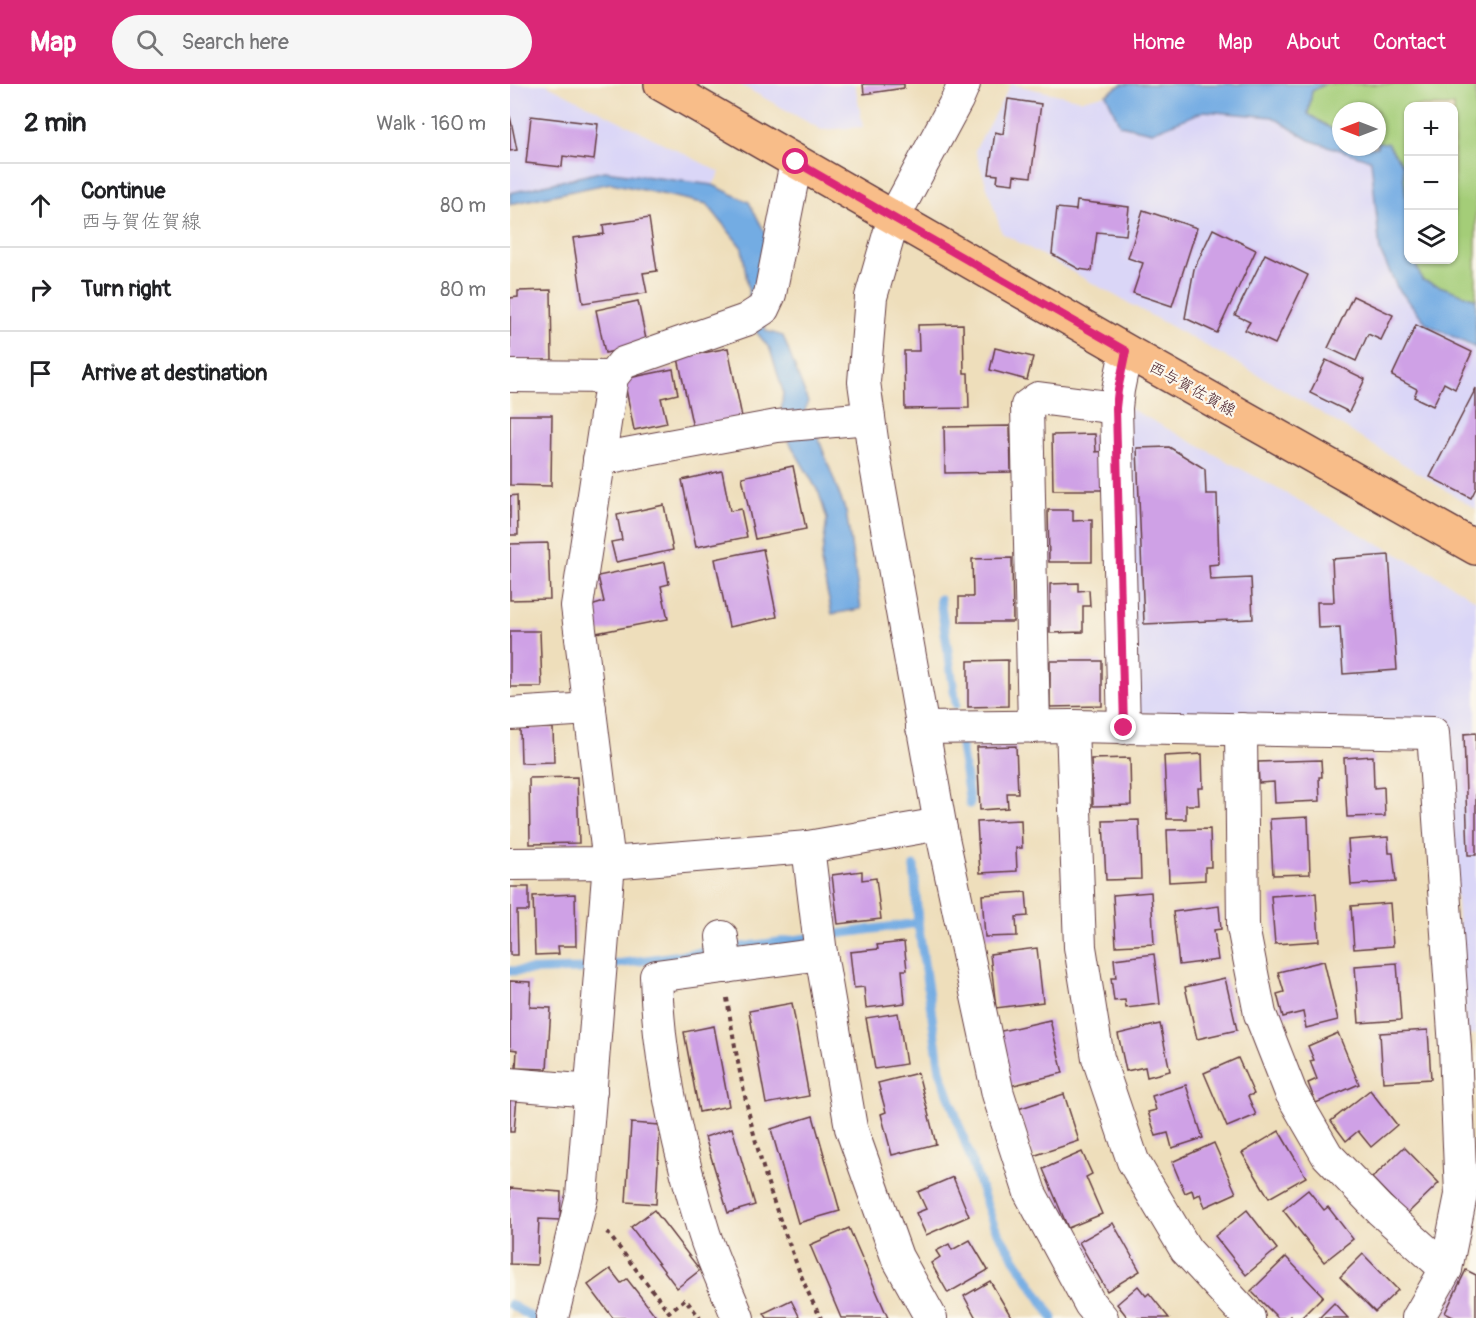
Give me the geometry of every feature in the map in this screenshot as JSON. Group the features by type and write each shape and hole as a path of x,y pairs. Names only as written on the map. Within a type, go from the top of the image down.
{"main road":[{"name":"西与賀佐賀線","path":"661,84 696,94 796,162 1476,548"}],"street":[{"path":"964,84 894,217 871,297 864,382 940,824 998,1094 1030,1192 1090,1304 1102,1318"},
{"path":"553,1316 582,1196 609,862 577,606 612,377 622,363 754,314 770,294 796,162"},
{"path":"1124,728 1116,408 1126,351"},
{"path":"510,376 612,377"},
{"path":"1034,727 1028,406 1038,398 1116,408"},
{"path":"599,459 777,426 869,418"},
{"path":"510,714 590,709"},
{"path":"922,728 1072,726 1433,733 1466,1046 1461,1195 1446,1269 1418,1318"},
{"path":"1072,726 1080,947 1098,1058 1134,1161 1186,1250 1248,1318"},
{"path":"1241,729 1243,927 1260,1014 1291,1093 1328,1155 1380,1210 1446,1269"},
{"path":"510,864 609,862 808,847 940,824"},
{"path":"808,847 820,942 851,1128 897,1257 931,1318"},
{"path":"738,1318 704,1235 673,1121 656,998 656,976 725,964 820,942"},
{"path":"510,1084 591,1091"}],"path":[{"path":"725,964 750,1122 776,1211 820,1318"}],"shaded area":[{"path":"510,84 546,84 720,172 713,185 604,171 510,193"},
{"path":"739,84 855,84 863,127 822,130"},
{"path":"1011,84 1082,100 1106,94 1281,106 1332,141 1332,156 1365,156 1387,164 1404,241 1404,264 1409,264 1416,295 1476,322 1476,509 1273,383 1002,233 975,150"},
{"path":"1124,405 1430,572 1476,600 1476,1034 1466,1035 1445,722 1131,713"}],"green space":[{"path":"1325,84 1476,84 1476,299 1422,280 1416,264 1458,264 1458,102 1404,102 1404,177 1403,165 1386,144 1386,102 1332,102 1332,129 1308,114 1312,91"}],"water":[{"path":"1122,84 1325,84 1312,91 1308,114 1332,129 1332,147 1309,140 1273,117 1204,111 1152,132 1120,125 1106,94"},
{"path":"1387,143 1403,165 1404,264 1416,264 1422,280 1476,299 1476,348 1427,324 1397,287 1380,251 1371,160 1359,156 1386,156"},
{"path":"604,171 713,185 749,202 769,240 754,295 766,331 783,336 808,402 804,413 818,437 846,512 861,609 832,614 821,563 827,519 819,493 787,438 781,417 783,391 770,349 754,329 742,248 707,204 611,183 510,204 510,193"}],"building":[{"path":"863,84 904,84 904,88 864,94"},
{"path":"1008,99 1041,104 1031,177 1014,175 1013,184 997,182 998,175 989,174 995,132 1003,134"},
{"path":"510,116 517,150 510,151"},
{"path":"531,116 598,124 594,160 563,156 562,167 526,163"},
{"path":"1077,201 1129,207 1126,235 1097,232 1092,271 1079,269 1052,254 1057,208 1076,210"},
{"path":"1143,210 1197,228 1172,306 1133,293 1143,263 1128,258"},
{"path":"649,218 657,271 643,273 647,293 583,303 573,238 604,234 603,225"},
{"path":"1213,229 1256,250 1217,333 1185,318 1194,269"},
{"path":"1265,254 1308,275 1275,344 1245,330 1250,322 1235,315"},
{"path":"551,290 552,360 510,361 510,298 518,297 518,291"},
{"path":"1353,296 1393,315 1381,340 1368,334 1356,361 1328,348"},
{"path":"638,301 647,344 605,353 596,310"},
{"path":"963,324 964,373 968,373 969,408 905,409 904,351 919,351 918,325"},
{"path":"1416,325 1472,352 1455,389 1444,383 1433,406 1414,397 1417,389 1392,376"},
{"path":"728,348 742,417 693,428 678,358"},
{"path":"995,348 1033,357 1027,380 990,370"},
{"path":"1326,360 1365,379 1349,412 1310,393"},
{"path":"673,369 678,394 661,398 667,423 634,430 624,379"},
{"path":"1476,388 1476,488 1471,498 1430,477"},
{"path":"510,415 552,415 551,486 510,485"},
{"path":"1010,426 1011,472 945,473 944,427"},
{"path":"1095,434 1096,452 1105,451 1105,490 1053,490 1052,435"},
{"path":"1169,447 1205,469 1206,494 1217,494 1219,564 1209,565 1210,580 1251,578 1253,619 1144,624 1137,448"},
{"path":"793,466 806,529 755,539 742,477"},
{"path":"722,471 730,511 741,509 747,537 696,547 682,480"},
{"path":"517,495 518,535 510,535 510,496"},
{"path":"664,505 673,550 616,562 611,542 622,540 617,515"},
{"path":"1048,510 1073,510 1073,521 1092,520 1092,562 1049,562"},
{"path":"548,543 550,599 510,600 510,544"},
{"path":"763,549 777,617 729,627 715,559"},
{"path":"1389,555 1397,670 1343,674 1340,627 1318,628 1317,602 1334,602 1332,559"},
{"path":"1012,558 1013,622 959,622 959,597 973,597 972,559"},
{"path":"665,562 669,584 661,586 668,619 596,633 591,606 604,602 598,576"},
{"path":"1078,583 1078,591 1089,590 1090,606 1083,606 1083,632 1050,633 1050,584"},
{"path":"510,631 540,631 542,687 510,687"},
{"path":"1008,660 1008,706 968,707 968,661"},
{"path":"1050,661 1102,661 1102,706 1050,707"},
{"path":"520,728 553,728 554,762 521,763"},
{"path":"1476,733 1476,855 1468,855 1464,734"},
{"path":"1016,746 1018,793 1007,793 1008,808 980,810 977,747"},
{"path":"1202,754 1203,788 1198,788 1199,805 1186,805 1186,819 1167,819 1164,756"},
{"path":"1373,756 1374,788 1384,787 1385,816 1347,817 1344,758"},
{"path":"1130,758 1131,805 1093,806 1091,759"},
{"path":"1321,760 1320,801 1275,803 1274,782 1259,783 1258,762"},
{"path":"577,777 579,843 530,844 529,778"},
{"path":"1308,817 1310,874 1273,875 1270,819"},
{"path":"1021,820 1022,848 1016,848 1017,871 980,873 977,822"},
{"path":"1139,820 1141,879 1106,880 1103,821"},
{"path":"1210,829 1211,867 1205,867 1205,880 1169,882 1167,830"},
{"path":"1388,837 1389,853 1393,853 1396,882 1351,885 1348,840"},
{"path":"862,871 862,880 876,878 881,919 838,924 832,875"},
{"path":"510,887 529,887 529,911 517,911 518,955 510,955"},
{"path":"1026,892 1028,916 1016,917 1017,936 985,937 982,895"},
{"path":"1151,892 1154,944 1116,946 1113,895"},
{"path":"1316,893 1319,941 1275,944 1271,896"},
{"path":"575,894 576,946 558,946 559,954 535,955 533,896"},
{"path":"1390,903 1393,946 1354,949 1351,906"},
{"path":"1219,906 1221,929 1214,930 1218,960 1179,965 1173,912"},
{"path":"904,942 907,970 902,970 905,1003 866,1008 864,987 854,988 850,952 878,949 877,945"},
{"path":"1037,948 1043,1002 996,1008 990,954"},
{"path":"1154,954 1160,1004 1126,1008 1125,1000 1114,1001 1111,978 1116,978 1114,959"},
{"path":"1324,961 1338,1020 1306,1028 1303,1012 1283,1017 1277,994 1284,992 1278,972"},
{"path":"1397,963 1401,1020 1359,1023 1355,966"},
{"path":"1225,978 1237,1030 1197,1039 1185,987"},
{"path":"510,981 531,982 530,1007 551,1008 547,1069 516,1068 517,1050 510,1049"},
{"path":"792,1003 809,1096 766,1104 749,1011"},
{"path":"898,1013 906,1064 875,1069 866,1018"},
{"path":"1050,1020 1063,1073 1010,1086 997,1032"},
{"path":"1160,1024 1170,1071 1147,1077 1145,1067 1126,1071 1118,1034"},
{"path":"714,1026 729,1106 699,1112 684,1032"},
{"path":"1428,1030 1431,1079 1383,1082 1380,1033"},
{"path":"1338,1033 1359,1084 1316,1103 1308,1083 1317,1079 1310,1061 1314,1060 1308,1046"},
{"path":"1238,1058 1254,1094 1248,1096 1256,1115 1227,1127 1204,1073"},
{"path":"918,1073 936,1144 892,1155 881,1114 886,1112 878,1083"},
{"path":"1186,1085 1203,1138 1172,1148 1168,1133 1156,1136 1148,1112 1156,1110 1152,1096"},
{"path":"1370,1090 1397,1125 1371,1147 1358,1131 1346,1141 1331,1121"},
{"path":"1064,1094 1079,1141 1033,1156 1018,1109"},
{"path":"510,1097 517,1097 514,1132 510,1132"},
{"path":"813,1116 840,1211 798,1223 771,1129"},
{"path":"631,1123 660,1125 656,1204 626,1202"},
{"path":"732,1128 755,1205 728,1213 705,1137"},
{"path":"1279,1131 1306,1177 1269,1198 1242,1153"},
{"path":"1214,1143 1236,1193 1205,1207 1200,1194 1194,1197 1192,1190 1185,1193 1172,1162"},
{"path":"1404,1147 1439,1183 1407,1214 1372,1178"},
{"path":"1082,1152 1092,1174 1086,1177 1102,1214 1068,1228 1043,1169"},
{"path":"953,1177 969,1216 926,1235 916,1213 926,1209 918,1192"},
{"path":"510,1188 561,1192 560,1220 539,1219 537,1265 510,1264"},
{"path":"1308,1190 1324,1210 1328,1207 1353,1239 1324,1262 1283,1210"},
{"path":"654,1210 700,1270 677,1288 631,1227"},
{"path":"1247,1210 1277,1249 1246,1275 1215,1236"},
{"path":"1113,1223 1140,1271 1107,1291 1079,1242"},
{"path":"849,1228 888,1318 841,1318 810,1245"},
{"path":"970,1240 988,1270 948,1293 931,1263 940,1257 936,1251 949,1244 952,1250"},
{"path":"1363,1254 1398,1290 1375,1312 1340,1277"},
{"path":"1286,1257 1323,1296 1301,1318 1290,1316 1278,1318 1251,1291"},
{"path":"610,1269 621,1283 627,1279 655,1315 651,1318 613,1318 588,1285"},
{"path":"1466,1270 1476,1275 1476,1318 1455,1318 1445,1313"},
{"path":"990,1281 1012,1318 976,1318 964,1296"},
{"path":"1138,1286 1146,1296 1149,1293 1169,1318 1128,1318 1117,1304"},
{"path":"791,1300 800,1318 767,1318 764,1313"},
{"path":"1334,1303 1348,1318 1319,1318"}],"waterway":[{"path":"940,599 956,704"},
{"path":"961,746 970,804"},
{"path":"914,866 918,923 940,1070 994,1226 1053,1318"},
{"path":"510,971 580,969 918,923"},
{"path":"510,1304 533,1318"}],"route":[{"path":"796,162 1126,351 1116,408 1124,728"}]}
